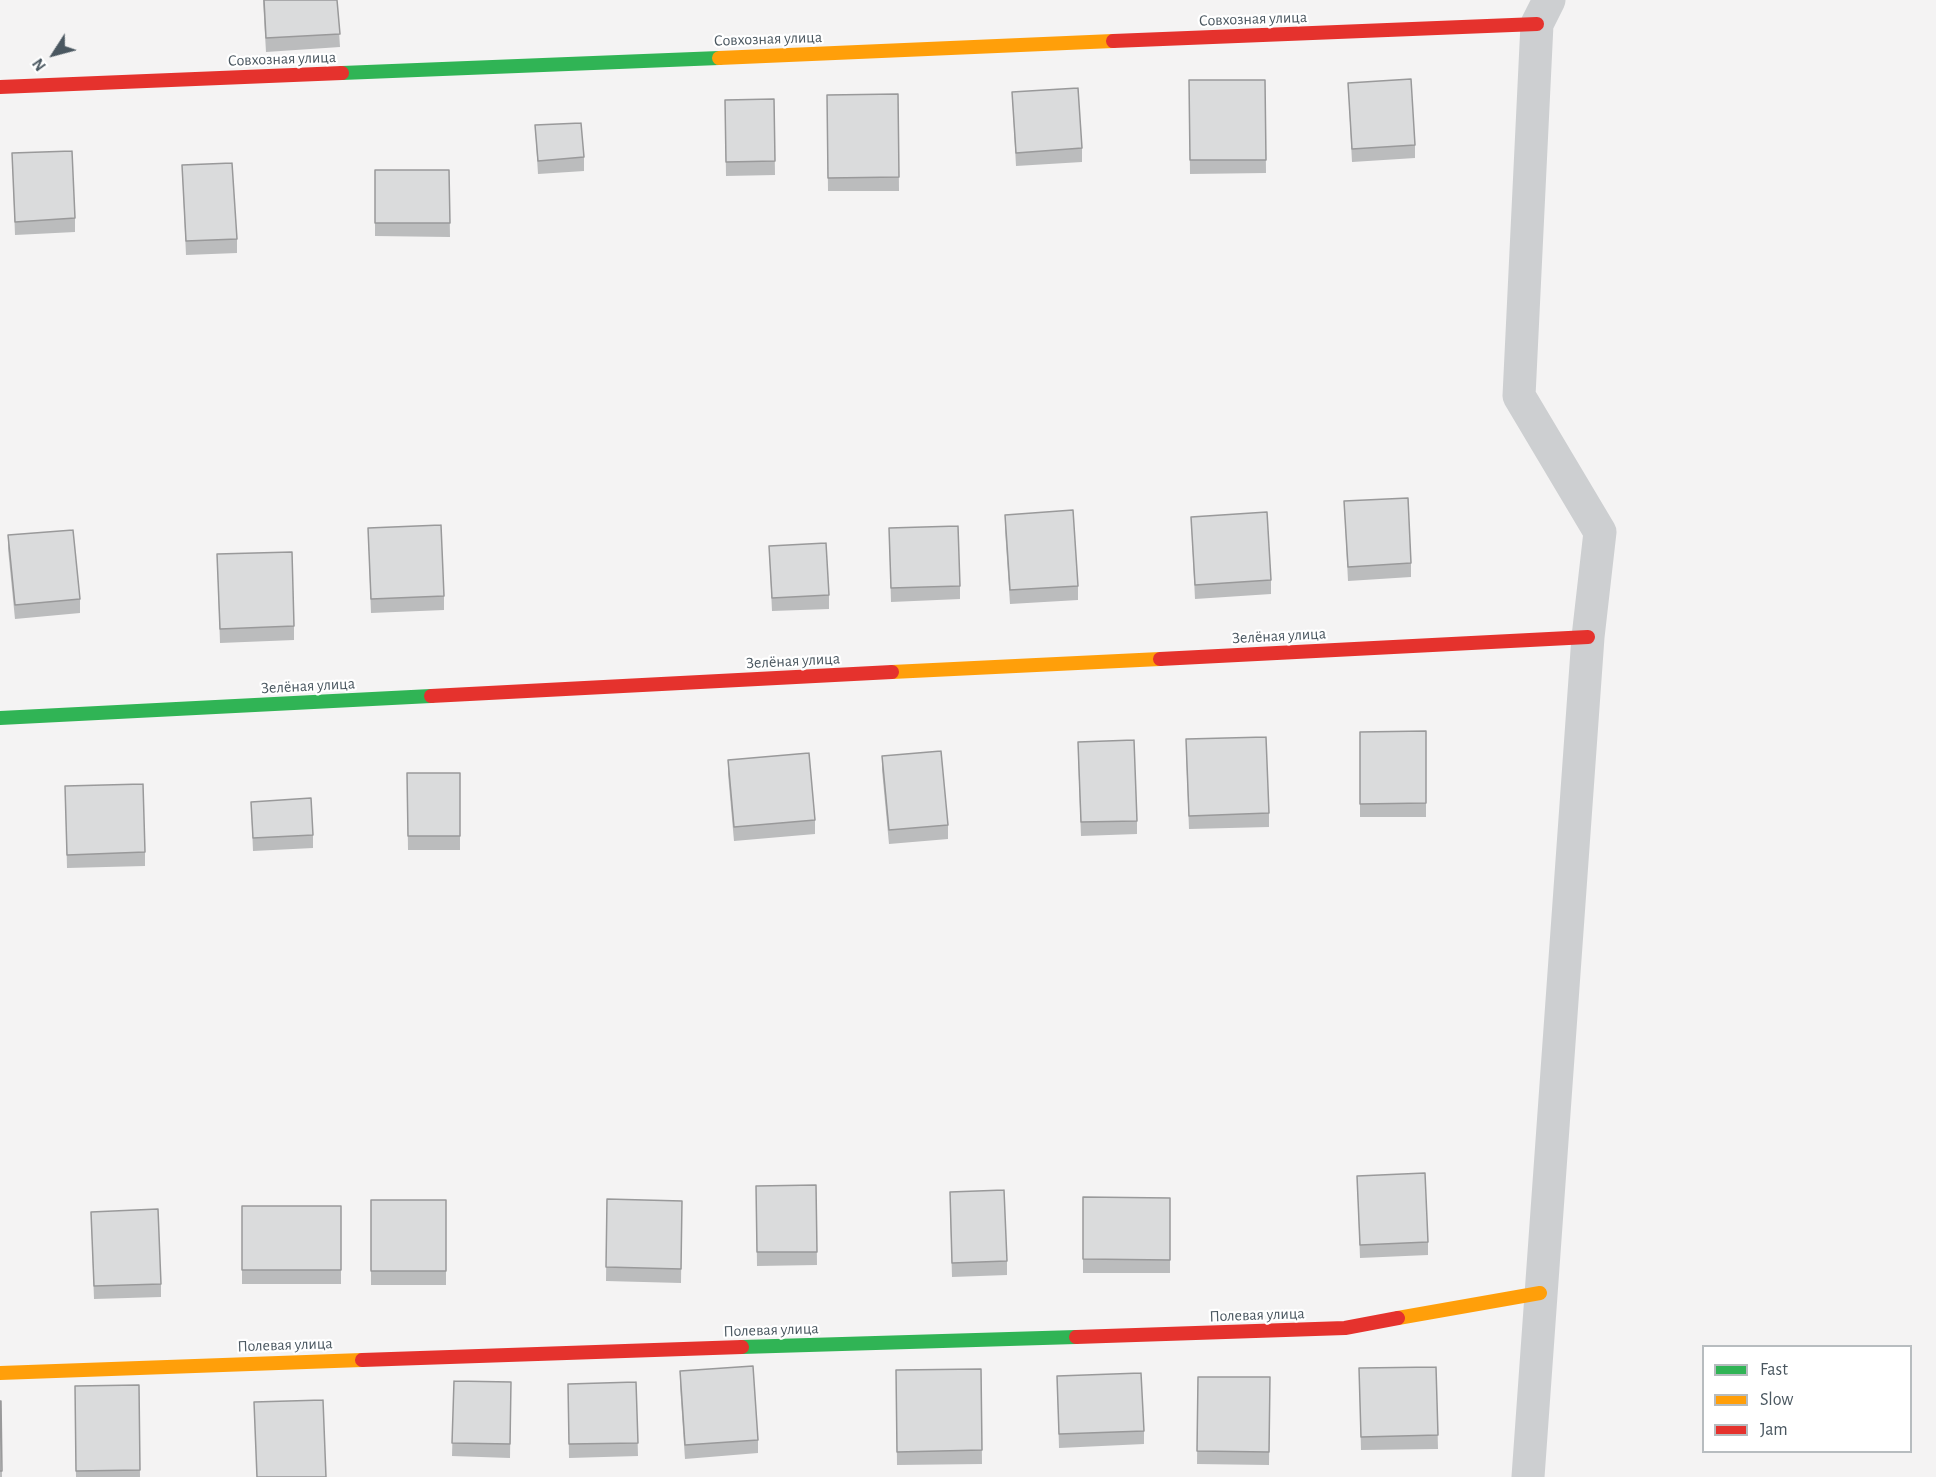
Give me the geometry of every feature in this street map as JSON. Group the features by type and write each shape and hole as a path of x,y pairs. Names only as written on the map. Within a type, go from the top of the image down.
{"street":[{"name":"Совхозная улица","path":"0,87 1543,12"},
{"path":"1528,1477 1588,637 1600,532 1519,396 1543,12"},
{"name":"Зелёная улица","path":"0,718 1588,637"},
{"name":"Полевая улица","path":"0,1373 1345,1328 1540,1293"}],"building":[{"path":"264,0 337,0 340,34 266,38"},
{"path":"1411,79 1415,145 1352,149 1348,83"},
{"path":"1189,80 1265,80 1266,160 1190,160"},
{"path":"1078,88 1082,148 1016,153 1012,92"},
{"path":"898,94 899,177 828,178 827,95"},
{"path":"774,99 775,161 726,162 725,100"},
{"path":"581,123 584,157 538,161 535,125"},
{"path":"72,151 75,218 15,222 12,153"},
{"path":"232,163 237,239 186,241 182,165"},
{"path":"375,170 449,170 450,223 375,223"},
{"path":"1408,498 1411,563 1348,567 1344,501"},
{"path":"1073,510 1078,586 1010,590 1005,515"},
{"path":"1267,512 1271,580 1195,585 1191,517"},
{"path":"441,525 444,596 371,599 368,528"},
{"path":"958,526 960,586 891,588 889,528"},
{"path":"73,530 80,599 15,605 8,535"},
{"path":"826,543 829,595 772,598 769,546"},
{"path":"292,552 294,626 220,629 217,554"},
{"path":"1426,731 1426,803 1360,804 1360,732"},
{"path":"1266,737 1269,813 1189,816 1186,739"},
{"path":"1134,740 1137,821 1081,822 1078,742"},
{"path":"941,751 948,825 889,830 882,756"},
{"path":"809,753 815,820 734,827 728,760"},
{"path":"407,773 460,773 460,836 408,836"},
{"path":"143,784 145,852 67,855 65,786"},
{"path":"311,798 313,835 253,838 251,802"},
{"path":"1425,1173 1428,1242 1360,1245 1357,1176"},
{"path":"816,1185 817,1252 757,1252 756,1186"},
{"path":"1004,1190 1007,1261 952,1263 950,1192"},
{"path":"1083,1197 1170,1198 1170,1260 1083,1259"},
{"path":"607,1199 682,1201 681,1269 606,1267"},
{"path":"371,1200 446,1200 446,1271 371,1271"},
{"path":"242,1206 341,1206 341,1270 242,1270"},
{"path":"158,1209 161,1284 94,1286 91,1212"},
{"path":"753,1366 758,1440 685,1445 680,1371"},
{"path":"1436,1367 1438,1435 1361,1437 1359,1368"},
{"path":"981,1369 982,1450 897,1452 896,1370"},
{"path":"1141,1373 1144,1431 1059,1434 1057,1376"},
{"path":"1198,1377 1270,1377 1269,1452 1197,1451"},
{"path":"454,1381 511,1382 510,1444 452,1443"},
{"path":"636,1382 638,1443 569,1444 568,1384"},
{"path":"139,1385 140,1470 76,1471 75,1386"},
{"path":"323,1400 326,1477 257,1477 254,1402"},
{"path":"1,1401 2,1471 0,1471"}],"traffic: fast":[{"path":"342,73 719,58"},
{"path":"0,718 431,696"},
{"path":"742,1347 1076,1337"}],"traffic: slow":[{"path":"719,58 1113,41"},
{"path":"892,672 1160,659"},
{"path":"1398,1318 1540,1293"},
{"path":"0,1373 362,1360"}],"traffic: jam":[{"path":"1113,41 1537,24"},
{"path":"0,87 342,73"},
{"path":"1160,659 1588,637"},
{"path":"431,696 892,672"},
{"path":"1076,1337 1345,1328 1398,1318"},
{"path":"362,1360 742,1347"}]}
